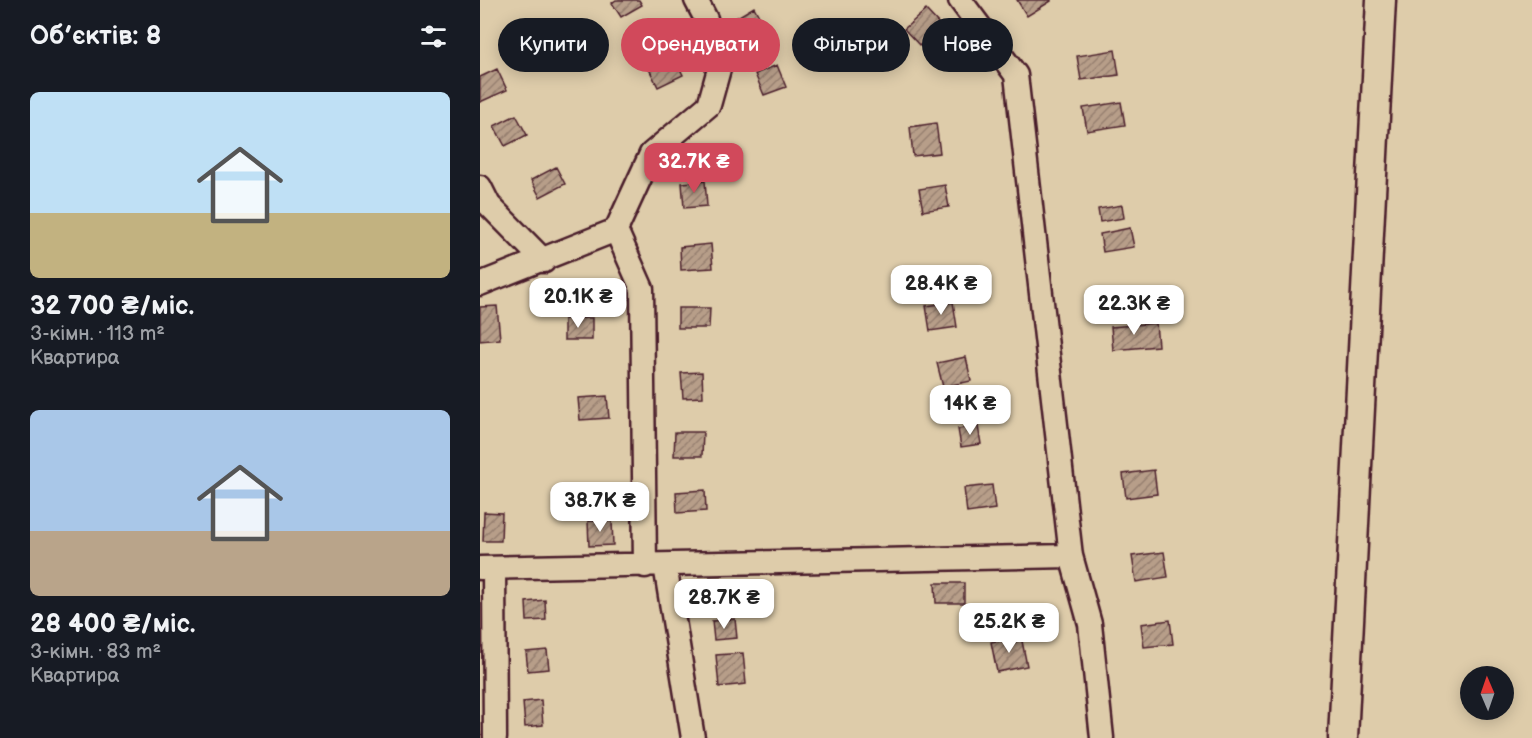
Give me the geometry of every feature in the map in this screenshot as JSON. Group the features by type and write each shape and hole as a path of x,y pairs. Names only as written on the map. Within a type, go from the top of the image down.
{"street":[{"path":"480,284 544,261 616,230 651,153 709,105 719,69 706,19 696,0"},
{"path":"960,0 1016,75 1071,556 1090,624 1102,738"},
{"path":"1343,738 1380,0"},
{"path":"480,188 489,205 544,261"},
{"path":"616,230 642,289 655,565 693,738"},
{"path":"495,738 487,568 1071,556"}],"building":[{"path":"616,0 639,0 642,5 621,17 612,3"},
{"path":"1017,0 1051,0 1051,1 1027,16"},
{"path":"754,7 760,18 736,18"},
{"path":"926,10 934,18 922,18 922,44 920,46 910,35 910,24"},
{"path":"1115,50 1119,75 1081,80 1077,56"},
{"path":"497,69 507,90 480,102 480,77"},
{"path":"650,72 681,72 683,75 658,87"},
{"path":"780,72 786,87 764,95 755,74"},
{"path":"1121,102 1125,125 1087,131 1083,108"},
{"path":"516,115 527,135 505,146 494,126"},
{"path":"936,123 940,153 913,156 910,127"},
{"path":"556,167 565,184 540,197 531,180"},
{"path":"705,181 707,206 684,208 682,183"},
{"path":"945,185 949,207 923,211 919,189"},
{"path":"1122,205 1124,218 1100,222 1098,209"},
{"path":"1130,228 1134,247 1103,252 1100,234"},
{"path":"711,244 713,268 681,270 680,247"},
{"path":"953,302 957,327 930,331 926,306"},
{"path":"497,306 500,339 480,341 480,307"},
{"path":"678,308 710,308 709,328 678,328"},
{"path":"564,318 592,318 592,340 564,340"},
{"path":"1156,323 1158,346 1113,350 1111,327"},
{"path":"966,357 971,381 943,387 937,363"},
{"path":"702,372 703,397 683,398 681,373"},
{"path":"607,396 609,418 580,420 578,398"},
{"path":"978,426 981,444 961,447 958,429"},
{"path":"675,432 703,432 702,456 674,456"},
{"path":"1154,470 1157,494 1126,498 1123,474"},
{"path":"992,485 995,509 967,513 964,488"},
{"path":"705,490 706,511 677,513 676,492"},
{"path":"484,512 502,513 501,541 483,541"},
{"path":"588,521 612,521 613,545 589,546"},
{"path":"1164,552 1168,577 1136,582 1132,556"},
{"path":"935,583 964,583 964,603 936,603"},
{"path":"545,600 546,620 527,621 526,602"},
{"path":"735,619 737,638 714,640 712,621"},
{"path":"1170,620 1173,644 1144,647 1141,624"},
{"path":"1021,636 1027,666 997,672 991,642"},
{"path":"547,650 549,669 528,671 526,652"},
{"path":"743,653 746,684 719,687 716,655"},
{"path":"541,700 543,725 525,727 523,702"}]}
